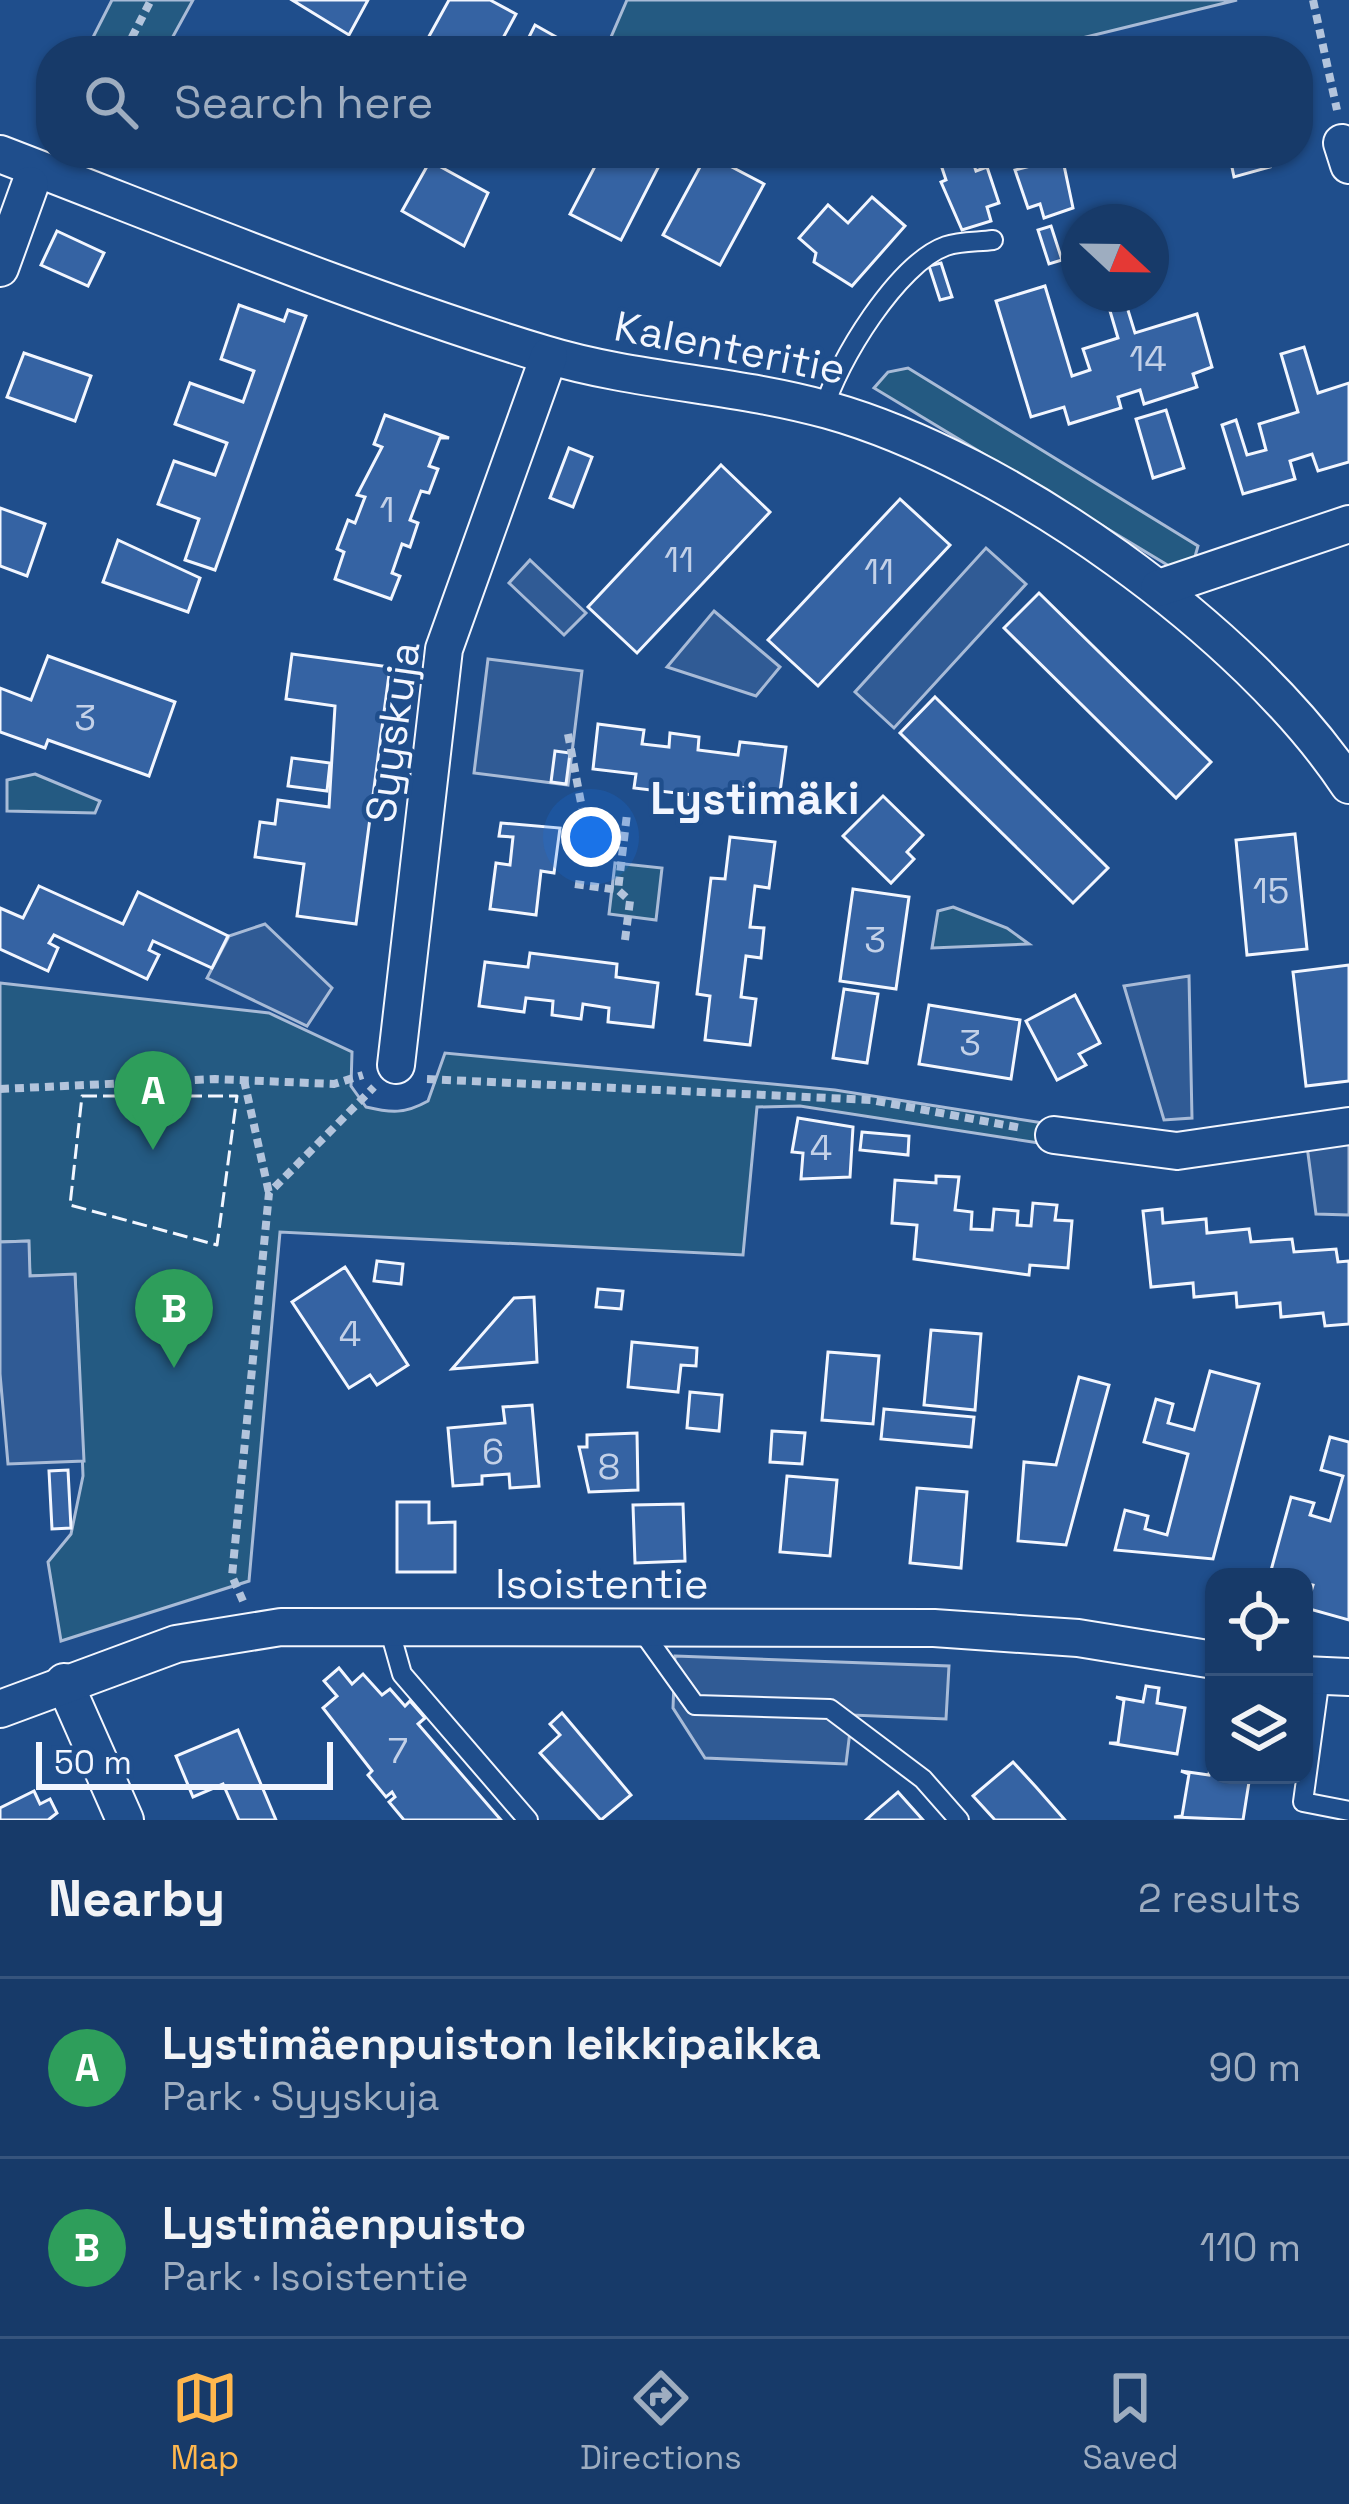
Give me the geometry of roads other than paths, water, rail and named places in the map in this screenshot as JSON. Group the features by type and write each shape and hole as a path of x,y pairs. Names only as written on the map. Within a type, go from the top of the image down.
{"street":[{"name":"Kalenteritie","path":"0,154 36,167"},
{"name":"Kalenteritie","path":"38,168 549,356 824,409 954,461 1159,588 1316,735 1349,785"},
{"path":"0,268 31,185"},
{"name":"Syyskuja","path":"396,1065 444,649 549,356"},
{"path":"1159,588 1349,524"},
{"path":"1054,1135 1177,1151 1349,1126"},
{"name":"Isoistentie","path":"0,1709 176,1645 252,1630 934,1628 1078,1638 1205,1659"},
{"path":"64,1682 125,1820"}],"lane":[{"path":"824,409 833,378 915,264 947,245 993,240"},
{"path":"388,1628 402,1674 528,1820"},
{"path":"642,1631 695,1705 830,1709 923,1779 959,1820"},
{"path":"1324,1676 1303,1802 1349,1811"}],"place":[{"name":"Lystimäenpuiston leikkipaikka","path":"153,1150"},
{"name":"Lystimäenpuisto","path":"174,1368"}],"district":[{"name":"Lystimäki","path":"755,798"}]}
